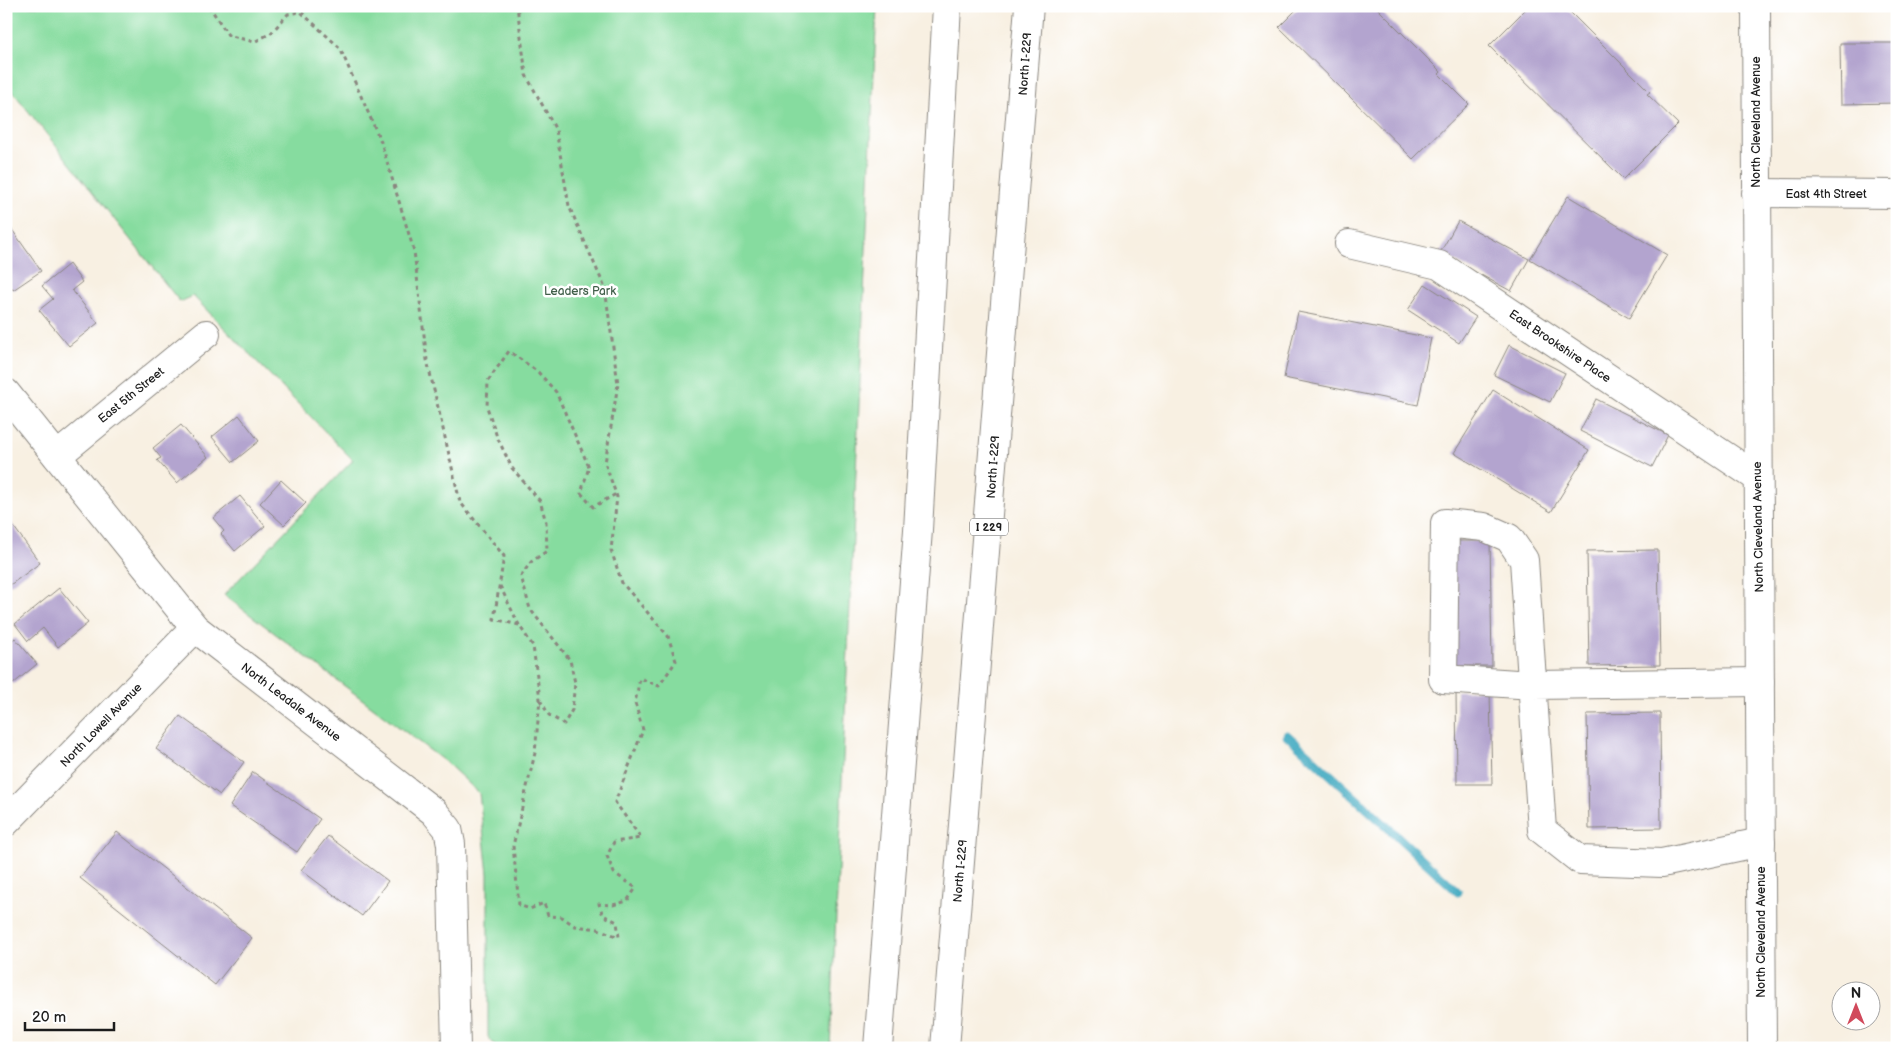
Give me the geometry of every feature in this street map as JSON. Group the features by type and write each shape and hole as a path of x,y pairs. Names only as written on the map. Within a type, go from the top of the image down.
{"main road":[{"path":"878,1048 917,540 947,6"},
{"name":"North I-229","path":"945,1048 1029,6"},
{"name":"North Cleveland Avenue","path":"1756,6 1762,1048"},
{"name":"East 4th Street","path":"1756,193 1897,194"},
{"name":"East Brookshire Place","path":"1348,244 1439,265 1758,478"},
{"name":"East 5th Street","path":"57,456 206,334"},
{"name":"North Leadale Avenue","path":"6,393 195,628 434,812 448,829 451,844 456,1048"},
{"path":"1760,682 1533,685 1442,679 1445,523 1484,527 1508,538 1524,560 1533,685 1542,830 1580,860 1662,863 1762,842"},
{"name":"North Lowell Avenue","path":"6,822 195,628"}],"path":[{"path":"209,6 228,36 254,42 271,32 288,14 301,12"},
{"path":"298,6 301,12 340,48 381,142 414,250 427,360 460,502 504,556 494,618 520,625"},
{"path":"499,586 520,625 534,646 540,699 535,753 513,846 519,905 530,909 544,903 548,916 562,917 575,926 598,929 619,937 617,922 603,916 600,904 613,905 628,901 636,888 614,872 607,856 614,842 642,838 615,802 643,730 635,703 640,678 659,686 676,661 668,636 622,582 611,550 616,494 605,463 618,384 605,288 569,206 556,130 526,76 517,6"},
{"path":"540,699 548,715 564,724 572,710 575,683 570,660 530,609 520,576 531,562 547,551 546,522 540,501 512,468 497,437 487,407 488,381 509,351 538,372 556,392 589,467 581,493 593,506 616,494"}],"green space":[{"name":"Leaders Park","path":"6,6 877,6 830,1048 497,1048 488,1037 488,874 479,793 448,764 224,595 353,460 193,296 180,302 6,83"}],"building":[{"path":"1300,6 1375,6 1441,72 1439,74 1469,104 1413,159 1279,27"},
{"path":"1529,6 1564,6 1650,92 1647,94 1678,124 1623,179 1489,46"},
{"path":"1840,43 1897,43 1897,103 1841,104"},
{"path":"1568,196 1667,255 1629,318 1530,259"},
{"path":"6,221 41,271 13,290 6,280"},
{"path":"1458,221 1529,259 1511,291 1440,253"},
{"path":"69,264 82,282 72,290 98,323 69,346 39,310 53,299 42,286"},
{"path":"1425,284 1476,317 1459,343 1408,310"},
{"path":"1298,312 1431,338 1418,405 1284,378"},
{"path":"1509,345 1565,373 1550,402 1494,375"},
{"path":"1493,390 1589,450 1551,512 1454,453"},
{"path":"1596,399 1668,435 1652,467 1580,431"},
{"path":"239,415 259,441 233,462 212,437"},
{"path":"181,425 208,457 177,483 157,460 161,458 153,448"},
{"path":"281,480 306,503 284,525 260,503"},
{"path":"240,496 265,526 235,551 221,534 224,531 213,518"},
{"path":"6,516 40,563 10,585 6,580"},
{"path":"1451,541 1490,541 1492,666 1453,666"},
{"path":"1658,550 1660,665 1589,666 1587,551"},
{"path":"59,588 88,623 58,647 43,628 28,641 15,624"},
{"path":"15,638 37,664 13,684 6,676 6,645"},
{"path":"1490,690 1492,784 1457,784 1456,691"},
{"path":"1660,713 1661,828 1589,829 1587,714"},
{"path":"180,716 244,762 220,795 156,749"},
{"path":"253,772 320,819 297,852 230,806"},
{"path":"117,832 252,938 215,985 80,878"},
{"path":"328,836 388,881 362,916 301,870"}],"waterway":[{"path":"1287,735 1458,892"}]}
